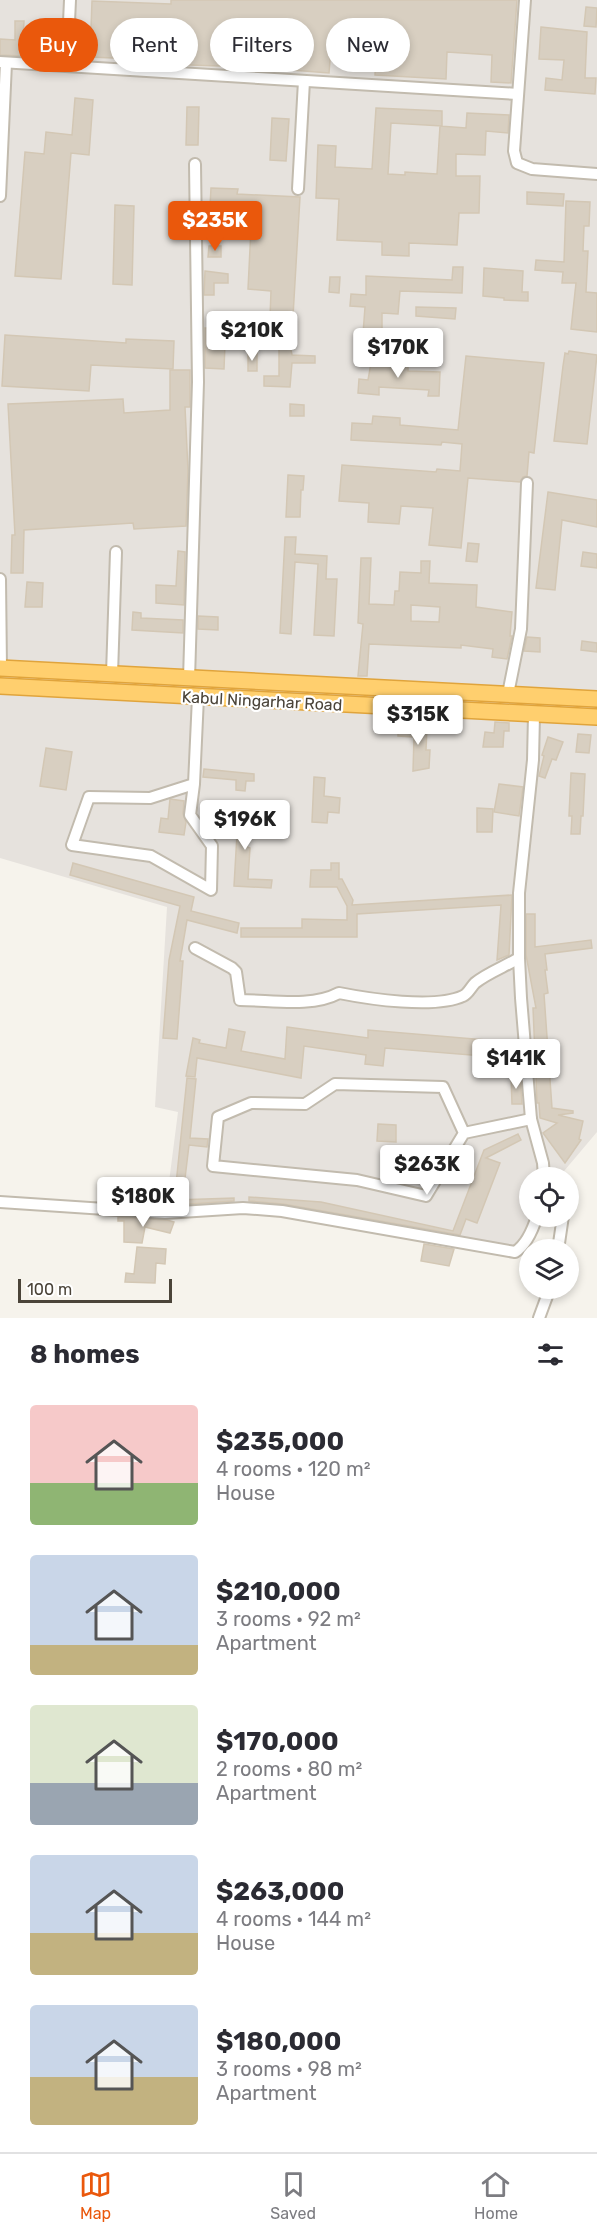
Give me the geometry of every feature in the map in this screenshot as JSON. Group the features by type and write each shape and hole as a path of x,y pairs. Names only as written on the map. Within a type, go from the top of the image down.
{"highway":[{"name":"Kabul Ningarhar Road","path":"1,668 597,699"},
{"path":"269,701 270,683"},
{"name":"Kabul Ningarhar Road","path":"0,686 597,717"}],"street":[{"path":"69,18 70,0"},
{"path":"525,0 514,151 517,162 532,169 597,174"},
{"path":"0,196 3,62 18,63"},
{"path":"98,68 518,94"},
{"path":"298,189 304,81"},
{"path":"189,679 198,382 195,164"},
{"path":"508,694 521,629 527,483"},
{"path":"112,674 116,552"},
{"path":"0,579 1,668"},
{"path":"195,784 150,798 89,797 72,845 151,856 211,890 212,846 190,815 195,784 198,698"},
{"path":"534,715 519,893 519,958 520,998 531,1119 543,1167"},
{"path":"195,948 236,972 240,1000 300,1001 327,999 339,993 407,1001 450,1001 465,996 476,982 519,958"},
{"path":"464,1133 443,1087 336,1084 305,1104 251,1103 218,1117 213,1166 357,1180 426,1196 464,1133 531,1119"},
{"path":"0,1202 165,1214 243,1208 282,1211 514,1252 521,1248 533,1227"},
{"path":"539,1318 545,1299"}],"shaded area":[{"path":"0,0 597,0 597,1132 567,1167 519,1167 519,1227 532,1227 526,1239 519,1239 519,1248 282,1211 165,1213 178,1112 155,1107 167,907 0,858"}],"building":[{"path":"171,0 517,0 511,83 491,82 492,55 447,52 446,79 375,75 375,72 410,72 410,18 326,18 326,72 329,73 314,72 314,18 210,18 210,66 198,65 198,18 110,18 110,58 98,57 98,18 91,18 92,1 171,4"},
{"path":"586,7 597,8 596,27 584,26"},
{"path":"15,21 18,21 18,56 0,55 0,39 15,40"},
{"path":"541,27 587,32 585,78 596,78 595,94 545,90 546,78 562,80 564,60 539,59"},
{"path":"75,98 93,100 89,155 71,153 61,279 15,276 25,152 44,154 46,132 72,135"},
{"path":"187,107 199,107 198,145 186,145"},
{"path":"376,108 442,111 442,126 391,123 388,174 405,175 405,172 437,174 440,126 466,128 467,113 509,115 508,133 486,131 485,155 456,154 456,176 480,176 479,213 459,213 457,245 409,243 409,256 382,255 382,242 337,240 339,199 316,198 318,145 336,146 335,167 372,169"},
{"path":"272,118 289,119 286,161 270,160"},
{"path":"211,188 238,189 237,194 300,197 291,350 292,355 315,356 315,363 292,363 290,387 264,386 264,376 279,376 279,346 261,344 261,318 270,318 271,291 248,289 252,208 210,207"},
{"path":"527,192 564,194 563,206 527,204"},
{"path":"566,201 590,202 589,226 584,226 583,251 588,251 586,292 597,293 597,332 571,329 576,283 562,283 563,272 535,270 536,260 564,262"},
{"path":"115,205 134,206 132,285 113,284"},
{"path":"209,246 221,246 221,257 208,257"},
{"path":"453,267 463,267 462,293 400,291 398,314 382,313 382,334 363,334 365,307 350,306 351,294 366,295 366,276 452,280"},
{"path":"484,268 523,271 522,292 528,292 528,301 483,296"},
{"path":"205,271 228,274 228,283 214,283 214,295 204,295"},
{"path":"330,277 340,277 339,293 329,292"},
{"path":"416,307 456,308 455,319 416,316"},
{"path":"205,328 217,328 217,344 225,344 224,369 205,368"},
{"path":"395,330 441,332 441,342 394,339"},
{"path":"5,335 126,343 126,339 174,341 173,369 91,365 89,391 2,386"},
{"path":"569,351 597,355 587,444 554,441 565,353 568,354"},
{"path":"248,353 257,353 257,371 248,371"},
{"path":"466,356 544,363 534,453 529,452 527,476 523,477 520,482 468,478 461,548 429,545 433,508 401,506 399,524 368,522 369,503 339,501 342,465 436,472 437,469 460,471 462,444 351,440 352,423 372,424 373,416 400,418 400,425 458,430"},
{"path":"372,358 388,361 387,364 408,365 408,371 440,372 439,396 428,396 429,390 379,387 379,395 358,393 359,379 368,380"},
{"path":"170,370 190,370 190,407 185,407 188,470 186,526 134,529 133,523 24,530 23,573 11,573 12,535 15,535 8,404 123,399 124,413 170,410"},
{"path":"290,404 304,405 304,416 290,416"},
{"path":"288,475 304,476 300,517 286,517"},
{"path":"548,492 597,500 597,527 562,520 555,590 536,588"},
{"path":"285,537 296,537 295,554 327,556 326,579 337,579 334,636 314,635 318,564 295,562 291,634 280,633"},
{"path":"468,543 479,544 477,562 466,561"},
{"path":"178,551 185,552 184,605 156,603 156,585 176,586"},
{"path":"583,552 597,554 597,568 581,566"},
{"path":"361,558 371,558 369,604 394,605 395,591 399,591 400,572 421,573 421,561 430,561 429,583 477,585 476,607 512,612 510,636 512,636 507,659 492,657 493,649 461,645 461,648 369,644 367,676 358,676 363,624 358,623","holes":["411,605 440,607 439,622 411,621"]},
{"path":"27,582 43,583 42,607 25,607"},
{"path":"133,612 141,613 141,618 183,620 183,633 132,630"},
{"path":"198,616 218,617 218,630 198,629"},
{"path":"527,637 540,638 540,652 524,651"},
{"path":"582,641 597,643 597,652 581,650"},
{"path":"495,722 509,723 509,731 504,731 503,747 483,747 485,732 494,733"},
{"path":"398,726 427,728 426,750 430,750 429,768 413,771 414,737 398,736"},
{"path":"578,734 591,735 589,753 576,752"},
{"path":"548,737 563,742 556,760 552,759 545,778 539,776"},
{"path":"46,748 72,752 66,790 40,786"},
{"path":"204,769 254,774 254,781 246,781 245,791 236,790 236,780 203,777"},
{"path":"571,773 585,774 580,834 571,834 572,816 569,816"},
{"path":"314,777 325,778 324,796 340,798 339,813 328,812 327,823 312,822"},
{"path":"499,784 523,787 519,816 494,812"},
{"path":"170,799 184,801 183,814 186,822 184,835 159,832 161,818 168,819"},
{"path":"238,803 252,805 247,847 250,848 248,879 272,880 271,888 234,886"},
{"path":"477,808 493,809 492,832 477,832"},
{"path":"73,863 194,897 191,911 239,923 237,933 187,920 180,961 183,961 177,1039 163,1038 169,960 180,906 70,875"},
{"path":"331,863 339,863 339,879 342,879 353,900 352,905 512,895 509,955 497,960 501,905 357,914 357,937 241,937 241,928 302,928 302,919 347,920 347,906 337,887 310,887 311,870 331,870"},
{"path":"526,914 535,914 535,947 591,940 592,948 545,954 548,993 544,994 552,1108 573,1111 573,1113 558,1115 583,1121 579,1139 581,1140 565,1163 543,1133 557,1123 540,1118 539,1103 537,1103 533,1008 536,1008 526,955"},
{"path":"287,1027 368,1038 368,1030 510,1042 508,1058 385,1048 383,1066 365,1064 366,1055 304,1046 301,1078 197,1058 195,1077 186,1076 193,1038 200,1040 199,1043 226,1048 229,1029 245,1032 241,1051 285,1059"},
{"path":"520,1075 522,1104 512,1104 511,1076"},
{"path":"187,1078 196,1079 190,1138 208,1139 207,1147 189,1145 183,1195 175,1194"},
{"path":"378,1124 396,1125 396,1142 377,1141"},
{"path":"518,1134 521,1140 486,1158 500,1163 477,1223 466,1219 460,1235 283,1204 249,1201 249,1197 321,1202 453,1231 484,1150"},
{"path":"234,1198 234,1201 175,1205 175,1200"},
{"path":"118,1217 174,1222 170,1233 145,1227 142,1243 124,1242 124,1221 118,1221"},
{"path":"424,1244 454,1249 449,1266 421,1261"},
{"path":"137,1247 166,1249 165,1264 156,1263 155,1283 125,1282 126,1273 134,1274"}]}
